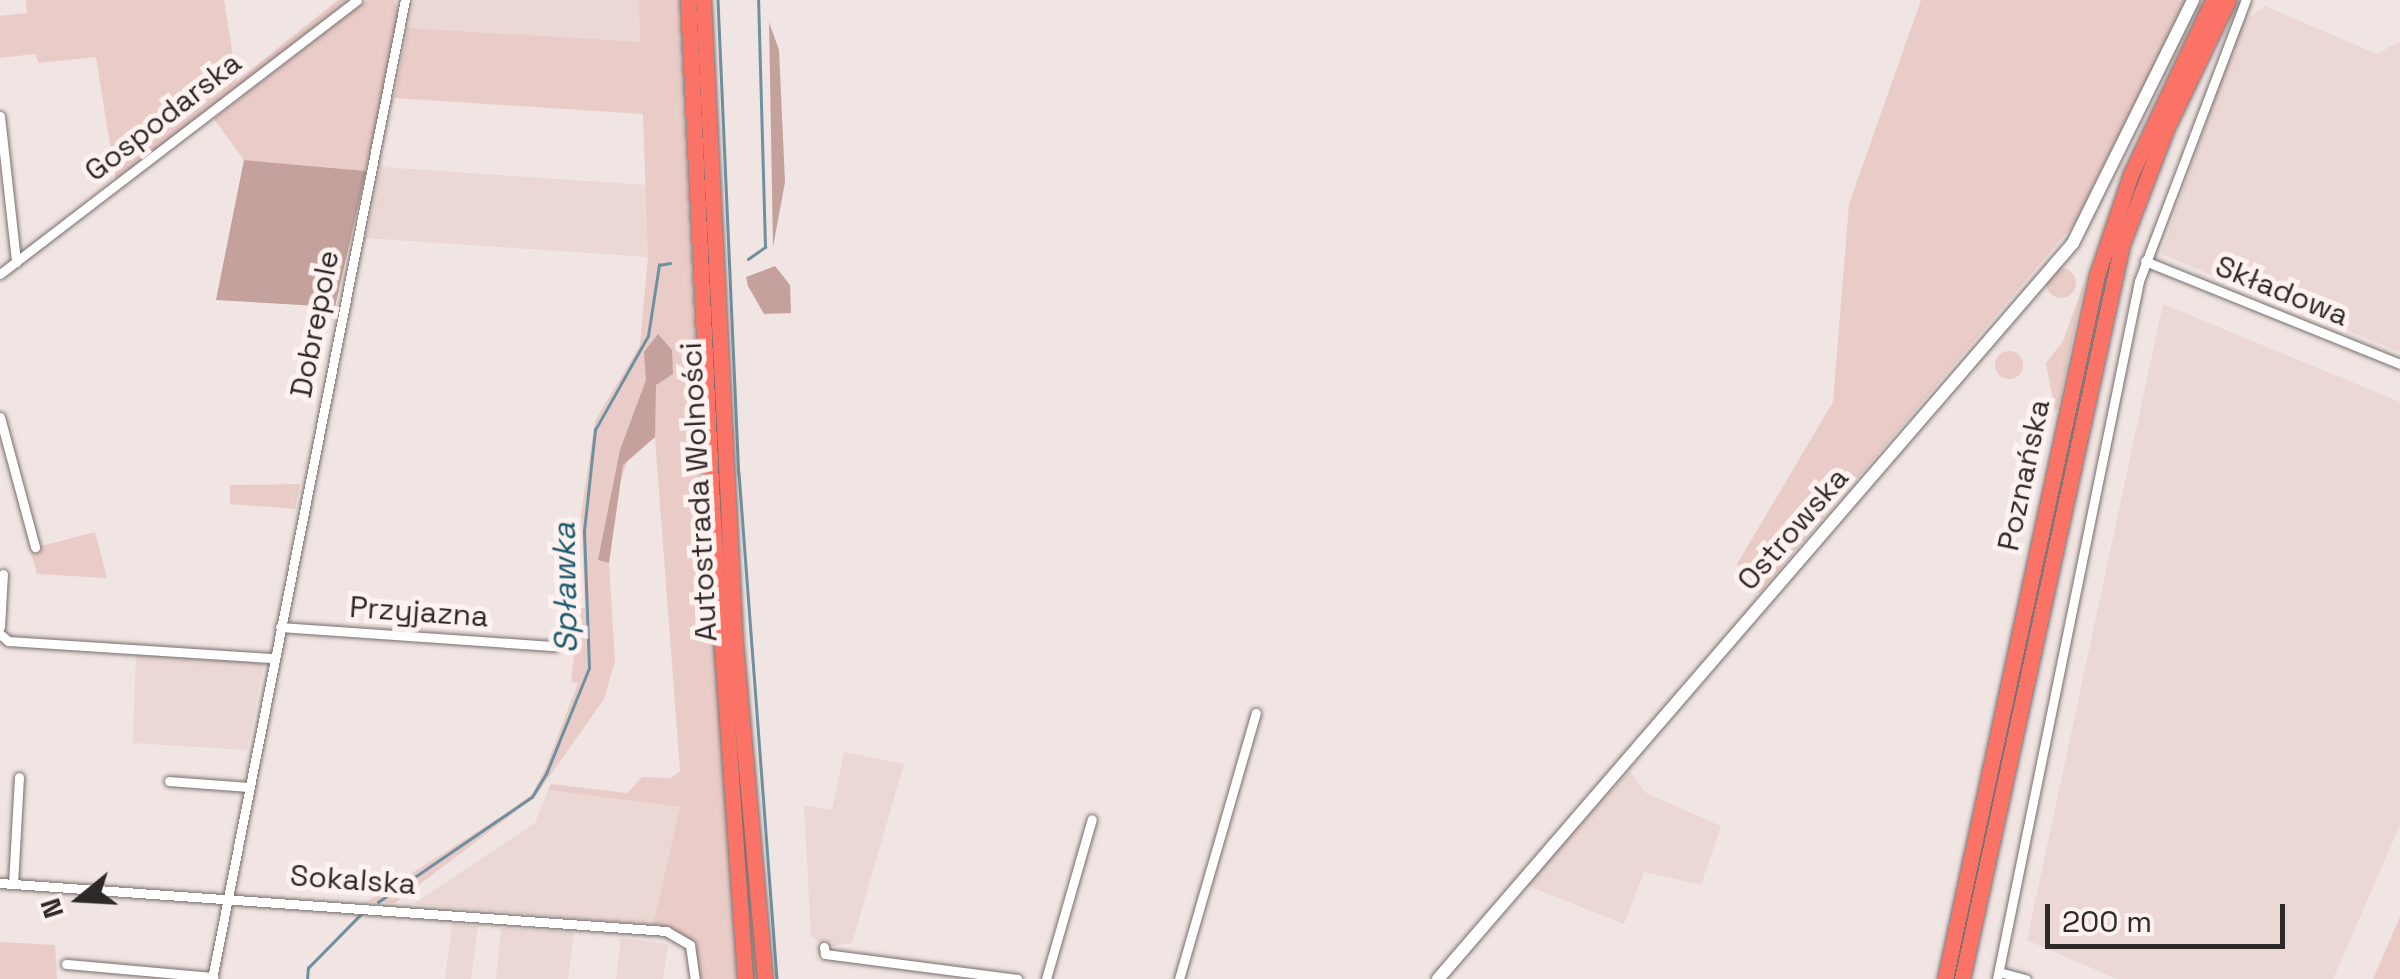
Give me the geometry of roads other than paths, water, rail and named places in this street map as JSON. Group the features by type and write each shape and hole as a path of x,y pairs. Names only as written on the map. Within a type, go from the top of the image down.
{"highway":[{"name":"Autostrada Wolności","path":"688,0 712,505 745,979"},
{"name":"Autostrada Wolności","path":"703,0 734,634 766,979"},
{"name":"Poznańska","path":"1945,979 2054,466 2107,241 2214,0"},
{"name":"Poznańska","path":"1962,979 2122,244 2167,127 2228,0"},
{"path":"2084,272 2107,241"},
{"path":"2051,423 2054,466"}],"street":[{"name":"Gospodarska","path":"0,274 357,0"},
{"name":"Dobrepole","path":"212,978 404,0"},
{"name":"Ostrowska","path":"1438,979 2073,242 2194,0"},
{"path":"2026,979 1998,976 2145,261 2246,0"},
{"path":"0,116 16,262"},
{"name":"Składowa","path":"2145,261 2400,364"},
{"path":"0,417 35,547"},
{"path":"3,574 0,630 8,641 274,658"},
{"name":"Przyjazna","path":"280,626 555,646"},
{"path":"1179,979 1256,713"},
{"path":"13,884 20,777"},
{"path":"169,781 248,787"},
{"path":"1046,979 1092,819"},
{"name":"Sokalska","path":"0,883 656,930 677,934 693,953 695,979"},
{"path":"824,947 825,954 1016,979"},
{"path":"66,964 212,978"}],"waterway":[{"path":"718,0 739,473 777,979"},
{"name":"Spławka","path":"748,259 765,247 758,0"},
{"name":"Spławka","path":"378,902 532,797 546,774 589,668 584,531 595,430 648,336 659,265 670,263"},
{"name":"Spławka","path":"307,979 308,968 362,913"}]}
